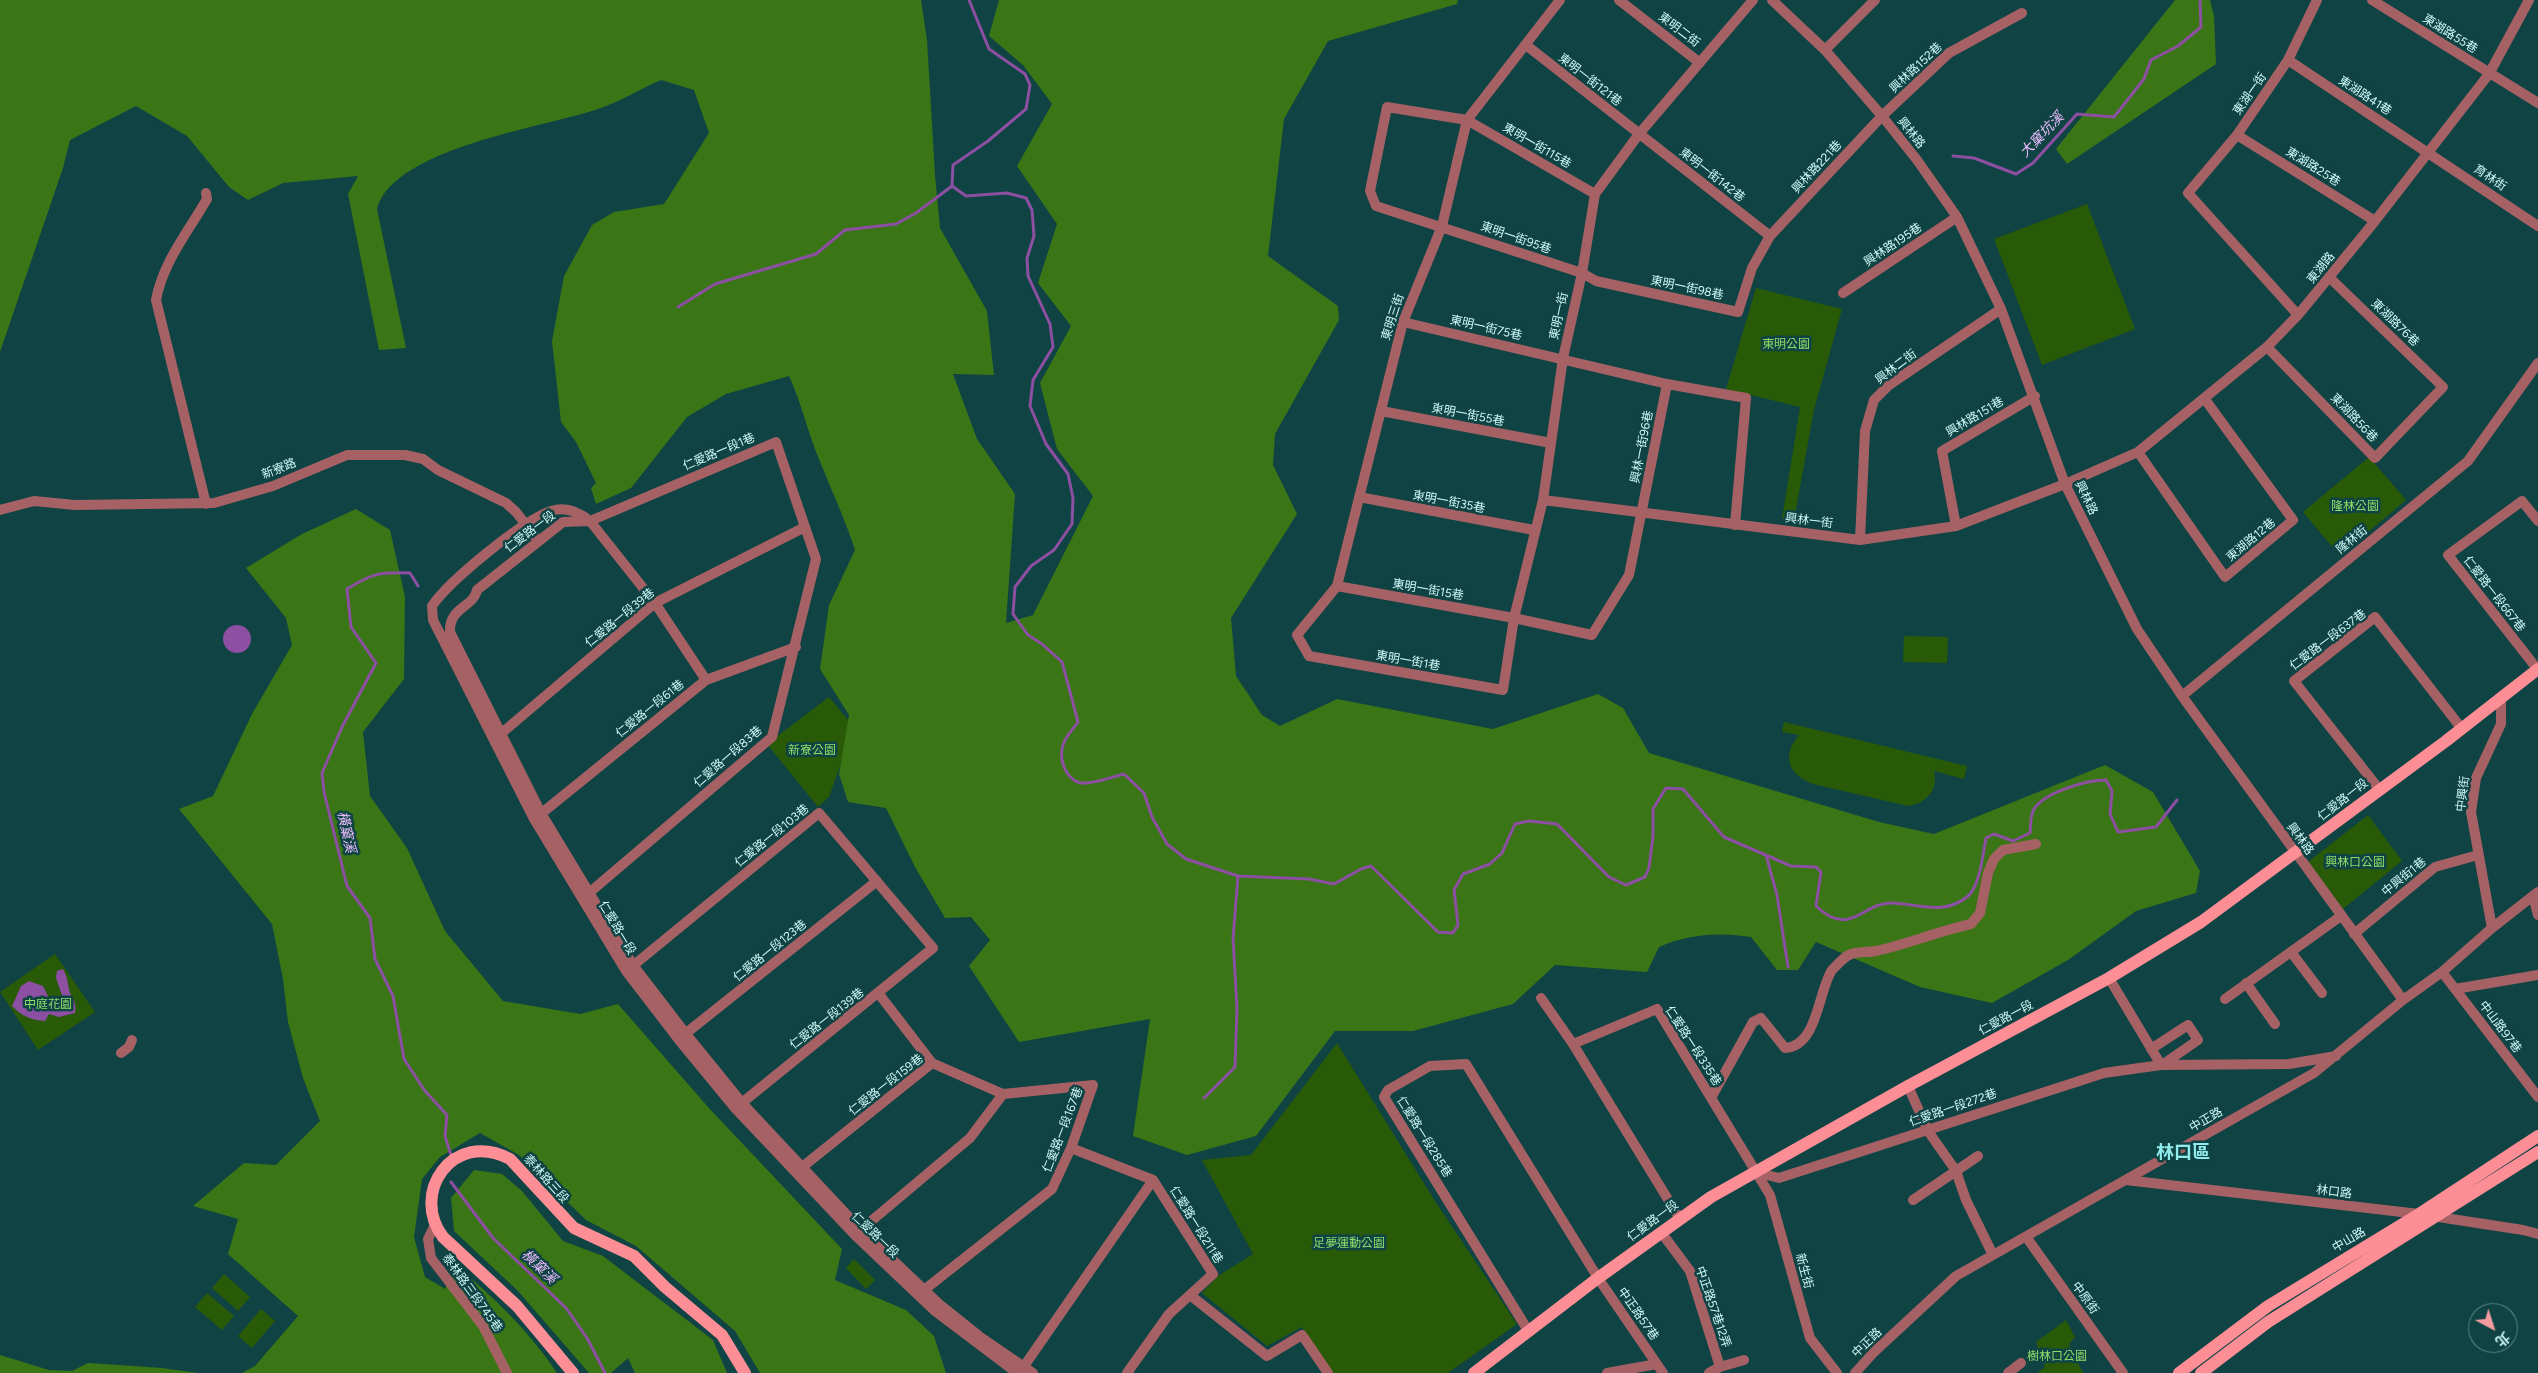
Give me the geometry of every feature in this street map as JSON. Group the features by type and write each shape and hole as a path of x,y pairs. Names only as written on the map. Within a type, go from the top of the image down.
{"main road":[{"name":"仁愛路一段","path":"1474,1373 1598,1278 1711,1197 1908,1086 2109,978 2202,922 2462,729 2538,669"},
{"name":"中山路","path":"2179,1373 2268,1306 2419,1214 2538,1136"},
{"name":"泰林路三段","path":"435,1225 433,1207 435,1188 441,1172 454,1158 470,1151 484,1150 498,1153 520,1169 574,1228 634,1256 665,1287 722,1335 745,1373"},
{"path":"2201,1373 2268,1322 2538,1152"},
{"path":"435,1225 444,1236 518,1306 573,1373"}],"street":[{"name":"東明三街","path":"1309,656 1297,635 1337,586 1403,322 1442,226 1467,120 1560,0"},
{"name":"東明二街","path":"1619,0 1700,63"},
{"name":"東明一街","path":"1503,690 1514,618 1534,530 1543,500 1563,358 1582,273 1595,194 1639,134 1753,0"},
{"name":"興林路","path":"1772,0 1825,50 1882,116 1917,160 1957,217 2001,309 2035,396 2065,484 2137,629 2182,696 2295,854 2403,1000"},
{"path":"1825,50 1875,0"},
{"name":"東湖一街","path":"2298,315 2188,193 2237,134 2288,60 2317,0"},
{"name":"東湖路55巷","path":"2372,0 2538,103"},
{"name":"東湖路","path":"2065,484 2138,452 2267,347 2298,315 2330,278 2489,74 2529,0"},
{"name":"興林路152巷","path":"1882,116 1949,53 2022,13"},
{"name":"東明一街121巷","path":"1526,45 1639,134"},
{"name":"東湖路41巷","path":"2288,60 2428,152"},
{"name":"東明一街95巷","path":"1467,120 1387,108 1370,191 1376,206 1582,273"},
{"name":"興林路221巷","path":"1770,236 1882,116"},
{"name":"東明一街115巷","path":"1467,120 1595,194"},
{"name":"東明一街142巷","path":"1639,134 1770,236"},
{"name":"東湖路25巷","path":"2237,134 2375,221"},
{"name":"育林街","path":"2428,152 2538,226"},
{"path":"206,193 207,199 186,231 160,278 156,300 206,504"},
{"name":"興林路195巷","path":"1843,293 1957,217"},
{"name":"東明一街98巷","path":"1582,273 1596,281 1738,312 1752,268 1770,236"},
{"name":"東湖路76巷","path":"2330,278 2444,387"},
{"name":"興林二街","path":"1860,540 1864,431 1874,400 1889,385 2001,309"},
{"name":"東明一街75巷","path":"1403,322 1563,358 1667,384 1746,398 1735,525"},
{"name":"東湖路56巷","path":"2267,347 2375,458 2444,387"},
{"name":"隆林街","path":"2182,696 2468,461 2538,363"},
{"name":"興林一街96巷","path":"1514,618 1592,635 1629,575 1667,384"},
{"name":"興林路151巷","path":"1956,526 1942,451 2035,396"},
{"name":"東湖路12巷","path":"2138,452 2226,577 2293,520 2204,398"},
{"name":"東明一街55巷","path":"1381,411 1552,443"},
{"name":"仁愛路一段1巷","path":"590,521 776,442 805,527"},
{"name":"新寮路","path":"0,510 34,502 75,505 206,504 273,486 348,455 405,455 423,459 438,470 506,503 516,512 538,540"},
{"name":"興林一街","path":"1543,500 1641,514 1860,540 1956,526 2065,484"},
{"name":"東明一街35巷","path":"1359,497 1534,530"},
{"name":"仁愛路一段667巷","path":"2538,521 2522,501 2448,556 2538,669"},
{"name":"仁愛路一段","path":"590,521 579,512 564,510 551,511 525,524 463,574 438,598 431,614 538,816 630,968 682,1037 738,1105 858,1233 921,1293 979,1336 1020,1371 1033,1373"},
{"path":"590,521 655,603 706,680"},
{"name":"仁愛路一段","path":"497,737 452,638 451,622 457,612 476,596 476,590 538,540 563,522 590,521"},
{"name":"仁愛路一段39巷","path":"497,737 655,603 805,527"},
{"name":"仁愛路一段83巷","path":"585,895 772,737 796,647 816,558 805,527"},
{"name":"東明一街15巷","path":"1337,586 1514,618"},
{"name":"仁愛路一段637巷","path":"2379,790 2294,681 2375,617 2462,729"},
{"name":"仁愛路一段61巷","path":"538,816 706,680 796,647"},
{"name":"東明一街1巷","path":"1309,656 1503,690"},
{"name":"中興街","path":"2492,928 2471,812 2476,778 2501,724 2501,697"},
{"name":"仁愛路一段103巷","path":"630,968 819,813 933,948"},
{"path":"1711,1098 1752,1022 1761,1018 1785,1048 1791,1047 1804,1038 1815,1018 1832,971 1848,955 1876,951 1936,932 1972,924 1980,913 1988,873 1994,859 2003,850 2036,844"},
{"name":"中興街1巷","path":"2354,934 2435,867 2478,855"},
{"name":"仁愛路一段123巷","path":"682,1037 877,881"},
{"path":"2536,894 2538,915"},
{"name":"中正路","path":"1860,1371 1956,1276 2027,1238 2314,1073 2403,1000 2442,972 2492,928 2536,894"},
{"path":"2225,999 2341,916"},
{"name":"仁愛路一段139巷","path":"738,1105 879,994 933,948"},
{"path":"2291,952 2322,993"},
{"name":"中山路97巷","path":"2442,972 2538,1098"},
{"path":"2455,989 2538,975"},
{"path":"2109,978 2151,1049 2161,1065 2198,1040 2188,1025 2151,1049"},
{"path":"2246,983 2275,1024"},
{"path":"879,994 932,1063"},
{"path":"1541,998 1573,1044 1680,1219"},
{"name":"仁愛路一段335巷","path":"1573,1044 1657,1009 1755,1172"},
{"path":"121,1052 129,1047 132,1040"},
{"name":"仁愛路一段272巷","path":"1755,1172 1779,1178 2104,1073 2161,1065 2290,1064 2337,1056"},
{"name":"仁愛路一段159巷","path":"798,1170 932,1063 1002,1094"},
{"name":"仁愛路一段285巷","path":"1529,1332 1384,1097 1388,1090 1430,1066 1466,1064 1598,1278"},
{"name":"仁愛路一段167巷","path":"921,1293 1052,1189 1071,1148 1094,1085 1002,1094"},
{"path":"1908,1086 1928,1131 1956,1171 1966,1200 1993,1255"},
{"path":"858,1233 970,1138 1002,1094"},
{"name":"仁愛路一段211巷","path":"1071,1148 1153,1180 1213,1274 1169,1314 1127,1373"},
{"path":"1913,1200 1978,1156"},
{"name":"新生街","path":"1755,1172 1770,1195 1810,1338 1837,1373"},
{"name":"仁愛路一段211巷","path":"1020,1371 1153,1180"},
{"name":"林口路","path":"2126,1180 2419,1214 2538,1234"},
{"name":"泰林路三段745巷","path":"435,1225 428,1239 431,1258 483,1326 507,1373"},
{"name":"中正路57巷12弄","path":"1661,1232 1690,1271 1720,1367"},
{"name":"中原街","path":"2027,1238 2123,1373"},
{"name":"中正路57巷","path":"1598,1278 1660,1368 1607,1373"},
{"path":"1190,1295 1267,1356 1302,1335 1328,1373"},
{"name":"中正路57巷12弄","path":"1709,1373 1720,1367 1744,1360"},
{"path":"2008,1373 2021,1362"}],"green space":[{"path":"0,0 921,0 927,40 940,228 987,311 994,375 953,374 977,439 1015,494 1006,623 1033,615 1093,496 1057,449 1040,383 1071,326 1038,283 1057,224 1017,166 1052,104 1023,65 989,36 999,0 1458,0 1457,4 1328,41 1284,119 1268,256 1338,306 1339,320 1275,434 1273,465 1297,514 1231,618 1236,676 1262,715 1280,726 1337,699 1493,729 1598,694 1623,708 1649,753 1879,822 1934,834 2105,765 2153,792 2200,871 2196,893 2136,911 2068,960 1992,1003 1920,987 1816,942 1798,970 1777,970 1751,937 1728,935 1704,935 1681,939 1659,947 1647,972 1555,965 1513,1004 1413,1031 1335,1031 1256,1136 1187,1155 1133,1136 1150,1019 1019,1042 969,966 990,940 971,917 945,918 915,867 886,808 848,802 839,774 849,715 820,669 829,605 855,550 815,449 789,376 726,394 687,417 631,488 596,504 591,488 596,483 576,442 561,422 552,341 564,276 592,225 614,212 664,204 709,133 694,90 661,80 598,109 509,132 440,155 411,170 389,188 377,209 406,348 379,350 348,194 358,176 283,183 248,200 229,187 187,136 136,106 70,140 63,168 0,352"},
{"path":"2175,0 2210,0 2214,16 2216,64 2067,164 2056,149"},
{"path":"2087,204 2135,329 2042,365 1994,239"},
{"name":"東明公園","path":"1756,288 1842,309 1814,410 1794,520 1782,519 1800,407 1726,389"},
{"name":"隆林公園","path":"2369,457 2406,500 2340,556 2303,512"},
{"path":"356,509 390,530 405,597 404,679 363,732 370,796 407,848 445,931 503,1001 580,1014 618,1004 708,1107 842,1249 835,1280 906,1310 934,1336 946,1373 760,1373 735,1331 636,1246 586,1220 519,1155 480,1133 440,1157 422,1179 414,1237 425,1277 445,1289 455,1265 510,1315 535,1343 557,1373 242,1373 255,1366 298,1316 228,1254 238,1219 193,1206 244,1163 276,1165 320,1121 303,1078 288,1022 283,979 272,924 179,809 213,796 252,714 292,645 286,618 246,568 302,534"},
{"path":"1904,636 1948,637 1947,663 1903,662"},
{"name":"新寮公園","path":"829,697 854,727 829,797 818,807 767,744"},
{"path":"1784,722 1967,766 1964,779 1934,771 1935,784 1930,794 1920,802 1908,806 1813,784 1798,775 1790,764 1790,751 1799,735 1782,732"},
{"name":"興林口公園","path":"2368,815 2402,861 2343,909 2308,862"},
{"name":"中庭花園","path":"55,954 95,1012 38,1050 0,992"},
{"name":"足夢運動公園","path":"1337,1043 1435,1201 1517,1324 1448,1373 1332,1373 1302,1327 1267,1346 1202,1293 1218,1276 1253,1254 1202,1160 1251,1155"},
{"path":"474,1170 502,1174 522,1191 563,1241 603,1256 713,1340 727,1373 635,1373 628,1358 611,1373 589,1373 518,1291 454,1231 451,1198"},
{"path":"854,1259 875,1280 866,1289 846,1268"},
{"path":"224,1274 250,1297 238,1311 212,1288"},
{"path":"207,1293 234,1316 222,1330 195,1307"},
{"path":"261,1309 275,1321 252,1348 238,1336"},
{"name":"樹林口公園","path":"2066,1320 2075,1337 2069,1344 2083,1373 2037,1373 2045,1367 2036,1342"},
{"path":"0,1355 49,1370 72,1371 88,1363 162,1368 198,1373 0,1373"}],"shaded area":[{"path":"237,625 247,629 251,639 247,649 237,653 227,649 223,639 227,629"},
{"path":"63,969 67,977 70,993 75,1002 75,1013 59,1017 49,1014 45,1021 27,1017 12,1006 21,986 29,981 43,986 48,996 45,1005 50,1007 50,1011 58,1011 65,1004 56,978 57,971"}],"waterway":[{"path":"969,0 989,49 1025,74 1030,85 1026,109 988,141 953,165 952,186 966,196 1007,193 1026,198 1032,210 1034,236 1027,258 1028,276 1050,324 1053,347 1033,380 1030,406 1046,444 1068,474 1073,498 1072,524 1054,550 1031,566 1015,587 1013,614 1028,635 1042,644 1062,662 1078,722 1065,739 1063,745 1063,765 1069,776 1080,783 1086,783 1101,781 1124,774 1144,793 1152,817 1167,844 1186,859 1238,876 1309,879 1334,884 1361,869 1371,866 1438,932 1453,933 1458,925 1454,890 1463,874 1490,864 1502,853 1515,824 1529,821 1557,824 1609,877 1626,885 1645,877 1649,868 1653,836 1653,809 1666,788 1683,789 1724,837 1791,866 1816,867 1821,872 1816,906 1828,915 1838,919 1848,919 1882,904 1892,903 1941,907 1959,902 1968,896 1975,885 1986,838 1994,834 2013,841 2030,833 2031,817 2034,809 2047,797 2067,788 2088,782 2106,780 2112,791 2110,814 2118,832 2156,827 2177,800"},
{"name":"大窠坑溪","path":"1953,156 1974,158 2016,174 2033,163 2077,114 2114,117 2144,79 2151,60 2178,46 2201,27 2200,0"},
{"path":"678,307 715,284 816,254 845,230 896,224 916,213 952,186"},
{"name":"橫窠溪","path":"418,586 410,573 391,573 370,577 347,589 351,627 376,663 342,727 322,773 324,792 347,886 370,918 375,959 393,996 404,1059 425,1091 447,1115 445,1136 451,1155"},
{"path":"1766,855 1777,895 1788,967"},
{"path":"1204,1098 1235,1067 1237,1009 1233,938 1238,876"},
{"name":"橫窠溪","path":"451,1182 493,1238 566,1308 587,1338 605,1373"}],"district":[{"name":"林口區","path":"2183,1153"}]}
